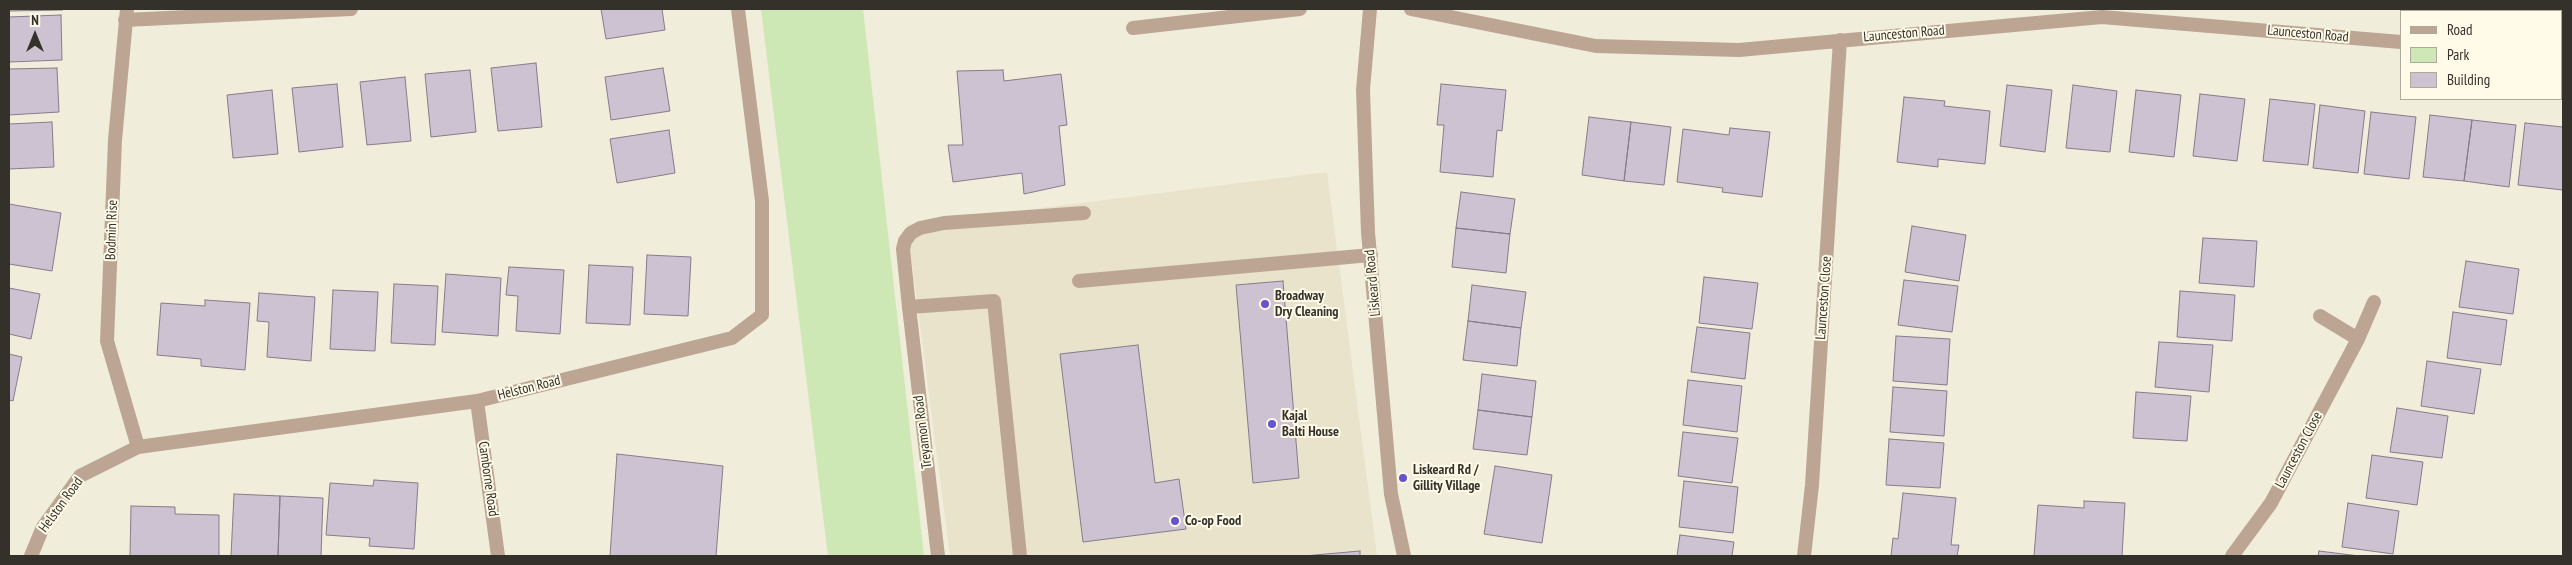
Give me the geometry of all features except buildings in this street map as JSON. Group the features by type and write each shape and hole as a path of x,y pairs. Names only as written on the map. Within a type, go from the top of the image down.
{"street":[{"path":"126,14 351,9"},
{"name":"Helston Road","path":"31,556 43,527 80,476 138,448 478,401 732,338 762,315 762,201 738,9"},
{"path":"1133,28 1300,9"},
{"name":"Liskeard Road","path":"1370,9 1363,90 1370,255 1391,494 1404,556"},
{"name":"Launceston Road","path":"1411,9 1596,46 1739,50 2102,16 2400,42"},
{"name":"Bodmin Rise","path":"126,14 115,140 107,341 138,448"},
{"name":"Launceston Close","path":"1804,556 1812,485 1840,40"},
{"name":"Treyamon Road","path":"938,556 909,307 905,241 911,233 920,228 944,223 1084,213"},
{"path":"1080,281 1370,255"},
{"path":"909,307 994,301 1020,556"},
{"name":"Launceston Close","path":"2232,556 2271,503 2358,339 2374,302"},
{"path":"2320,316 2358,339"},
{"name":"Camborne Road","path":"478,401 498,556"}],"shaded area":[{"path":"1327,172 1377,556 950,556 907,225"}],"green space":[{"path":"761,9 863,9 924,556 828,556"}],"place":[{"name":"Broadway Dry Cleaning","path":"1265,304"},
{"name":"Kajal Balti House","path":"1272,424"},
{"name":"Liskeard Rd / Gillity Village","path":"1403,478"},
{"name":"Co-op Food","path":"1175,521"}]}
